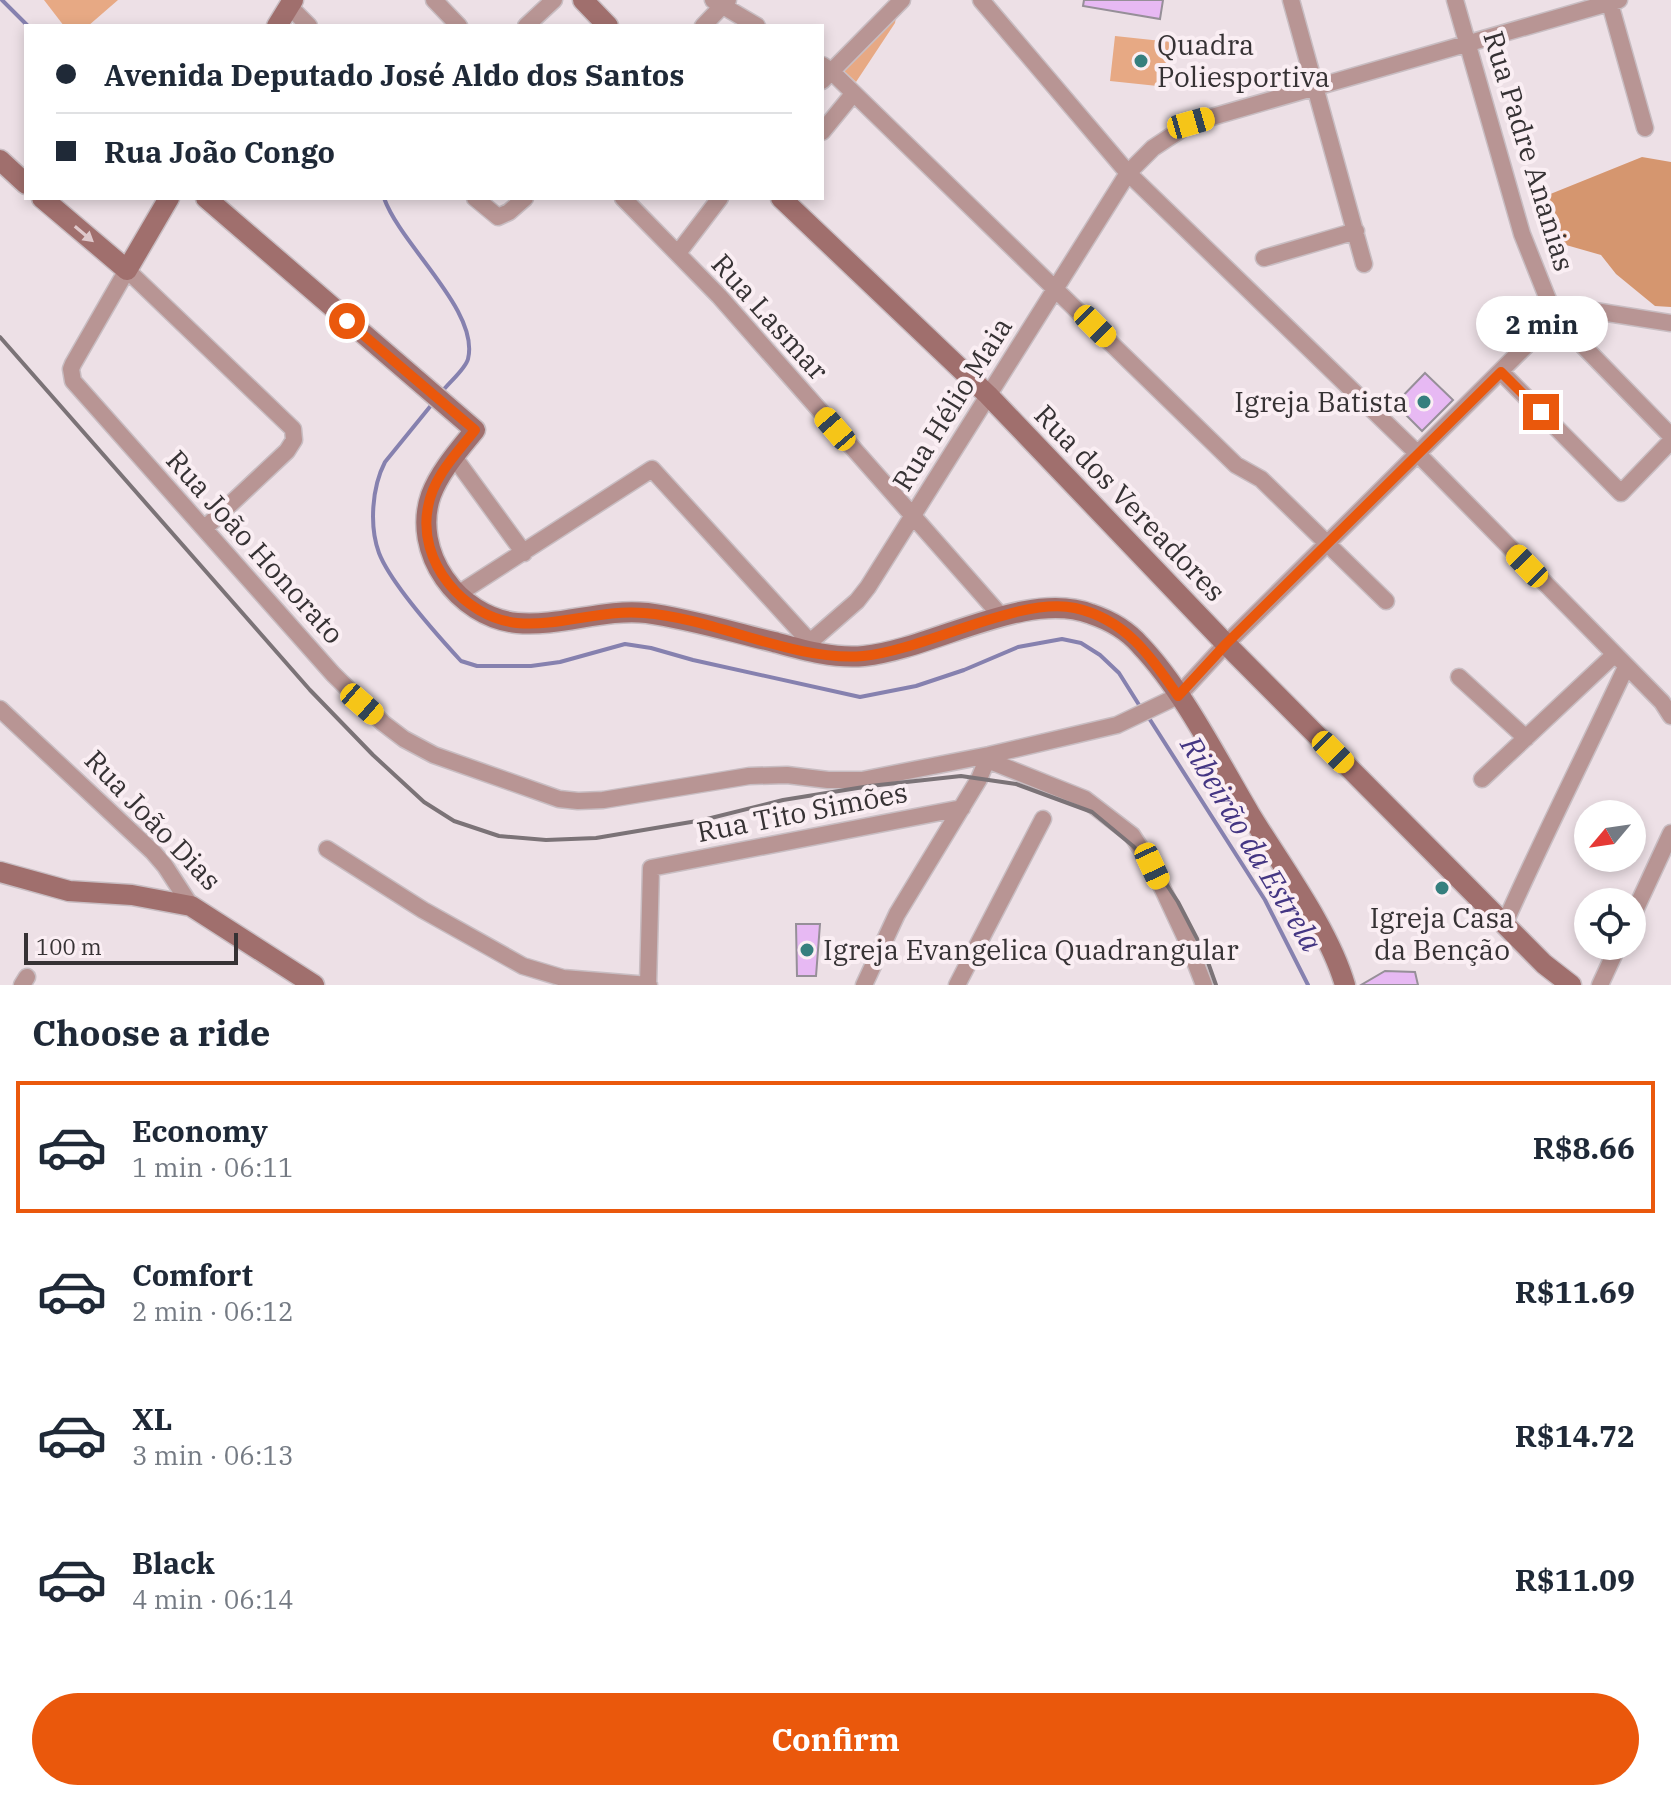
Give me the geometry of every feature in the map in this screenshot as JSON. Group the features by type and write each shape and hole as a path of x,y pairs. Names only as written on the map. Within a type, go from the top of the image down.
{"street":[{"path":"434,0 457,24"},
{"path":"528,24 554,0"},
{"path":"583,0 606,24"},
{"path":"902,0 825,73 853,94 1236,465 1261,479 1386,601"},
{"path":"981,0 1128,173 1418,454 1662,702 1671,716"},
{"path":"1291,0 1364,264"},
{"name":"Rua Padre Ananias","path":"1455,0 1522,234 1555,317"},
{"path":"1612,1 1645,128"},
{"name":"Rua Hélio Maia","path":"808,646 868,587 1128,173 1153,148 1191,123 1612,1"},
{"path":"704,24 721,2 754,24"},
{"path":"278,24 291,3 307,24"},
{"path":"824,130 853,94"},
{"path":"0,160 23,175"},
{"path":"44,200 127,270 291,425 294,440 287,451 205,528"},
{"path":"127,270 168,200"},
{"path":"208,200 475,430 432,492 426,524 431,553 437,566 458,594 476,609 504,621 521,623 643,613 808,646 845,657 876,654 929,641 1002,617 1048,608 1073,608 1092,614 1112,623 1139,643 1315,921 1333,953 1345,985"},
{"path":"477,200 498,217 520,202"},
{"name":"Rua Lasmar","path":"625,200 719,296 1002,617"},
{"path":"678,253 718,200"},
{"name":"Rua dos Vereadores","path":"783,200 988,395 1226,644 1504,925 1571,985"},
{"path":"1264,258 1356,231"},
{"name":"Rua João Honorato","path":"127,270 73,364 71,376 79,389 333,674 383,723 434,755 559,799 603,800 760,775 862,780 957,762 1117,725 1174,698"},
{"path":"1174,698 1555,317 1576,308 1671,323"},
{"path":"1501,372 1621,493 1671,438 1555,317"},
{"path":"454,457 524,553"},
{"path":"458,594 652,469 808,646"},
{"path":"1482,779 1526,738 1620,661"},
{"path":"1504,925 1543,836 1586,753 1620,661"},
{"path":"1459,677 1526,738"},
{"name":"Rua João Dias","path":"0,709 153,852 191,906 314,985"},
{"path":"864,985 897,914 979,779 989,755"},
{"path":"989,755 995,763 1085,799 1132,835 1147,856 1204,985"},
{"name":"Rua Tito Simões","path":"649,985 651,868 962,808"},
{"path":"957,985 1043,819"},
{"path":"1645,888 1671,833"},
{"path":"327,849 423,910 523,966 563,978 649,985"},
{"path":"0,872 69,891 138,896 191,906"},
{"path":"1600,985 1612,960"}],"shaded area":[{"path":"44,0 118,0 90,24 62,24"},
{"path":"897,12 895,23 856,82 840,67"},
{"name":"Quadra Poliesportiva","path":"1115,36 1171,42 1167,87 1110,81"},
{"path":"1642,157 1671,162 1671,307 1655,306 1616,274 1601,255 1552,241 1538,199"}],"building":[{"path":"1084,0 1163,0 1160,19 1083,6"},
{"name":"Igreja Batista","path":"1425,373 1453,400 1422,431 1395,404"},
{"name":"Igreja Evangelica Quadrangular","path":"796,924 820,924 816,976 797,976"},
{"path":"1385,971 1415,972 1418,985 1361,985"}],"waterway":[{"name":"Ribeirão da Estrela","path":"2,0 26,24"},
{"name":"Ribeirão da Estrela","path":"385,200 406,237 451,300 469,340 466,363 441,393"},
{"name":"Ribeirão da Estrela","path":"433,403 385,462 375,495 374,531 385,566 416,609 461,661 477,666 531,666 560,662 625,644 860,697 916,686 1018,647 1062,639 1081,643 1100,655 1119,673 1141,708"},
{"name":"Ribeirão da Estrela","path":"1147,715 1265,900 1308,985"}],"railway":[{"path":"0,337 310,690 424,802 454,821 499,836 546,840 596,838 703,820 783,800 870,786 961,776 1016,784 1092,812 1133,846 1159,873 1178,902 1205,954 1216,985"}],"place":[{"name":"Quadra Poliesportiva","path":"1141,61"},
{"name":"Igreja Batista","path":"1424,402"},
{"name":"Igreja Casa da Benção","path":"1442,888"},
{"name":"Igreja Evangelica Quadrangular","path":"807,950"}],"route":[{"path":"347,321 475,430 432,492 426,524 431,553 445,579 458,594 490,617 521,623 643,613 845,657 866,656 929,641 1028,610 1073,608 1112,623 1129,634 1152,658 1178,696 1226,644 1501,372 1541,412"}]}
